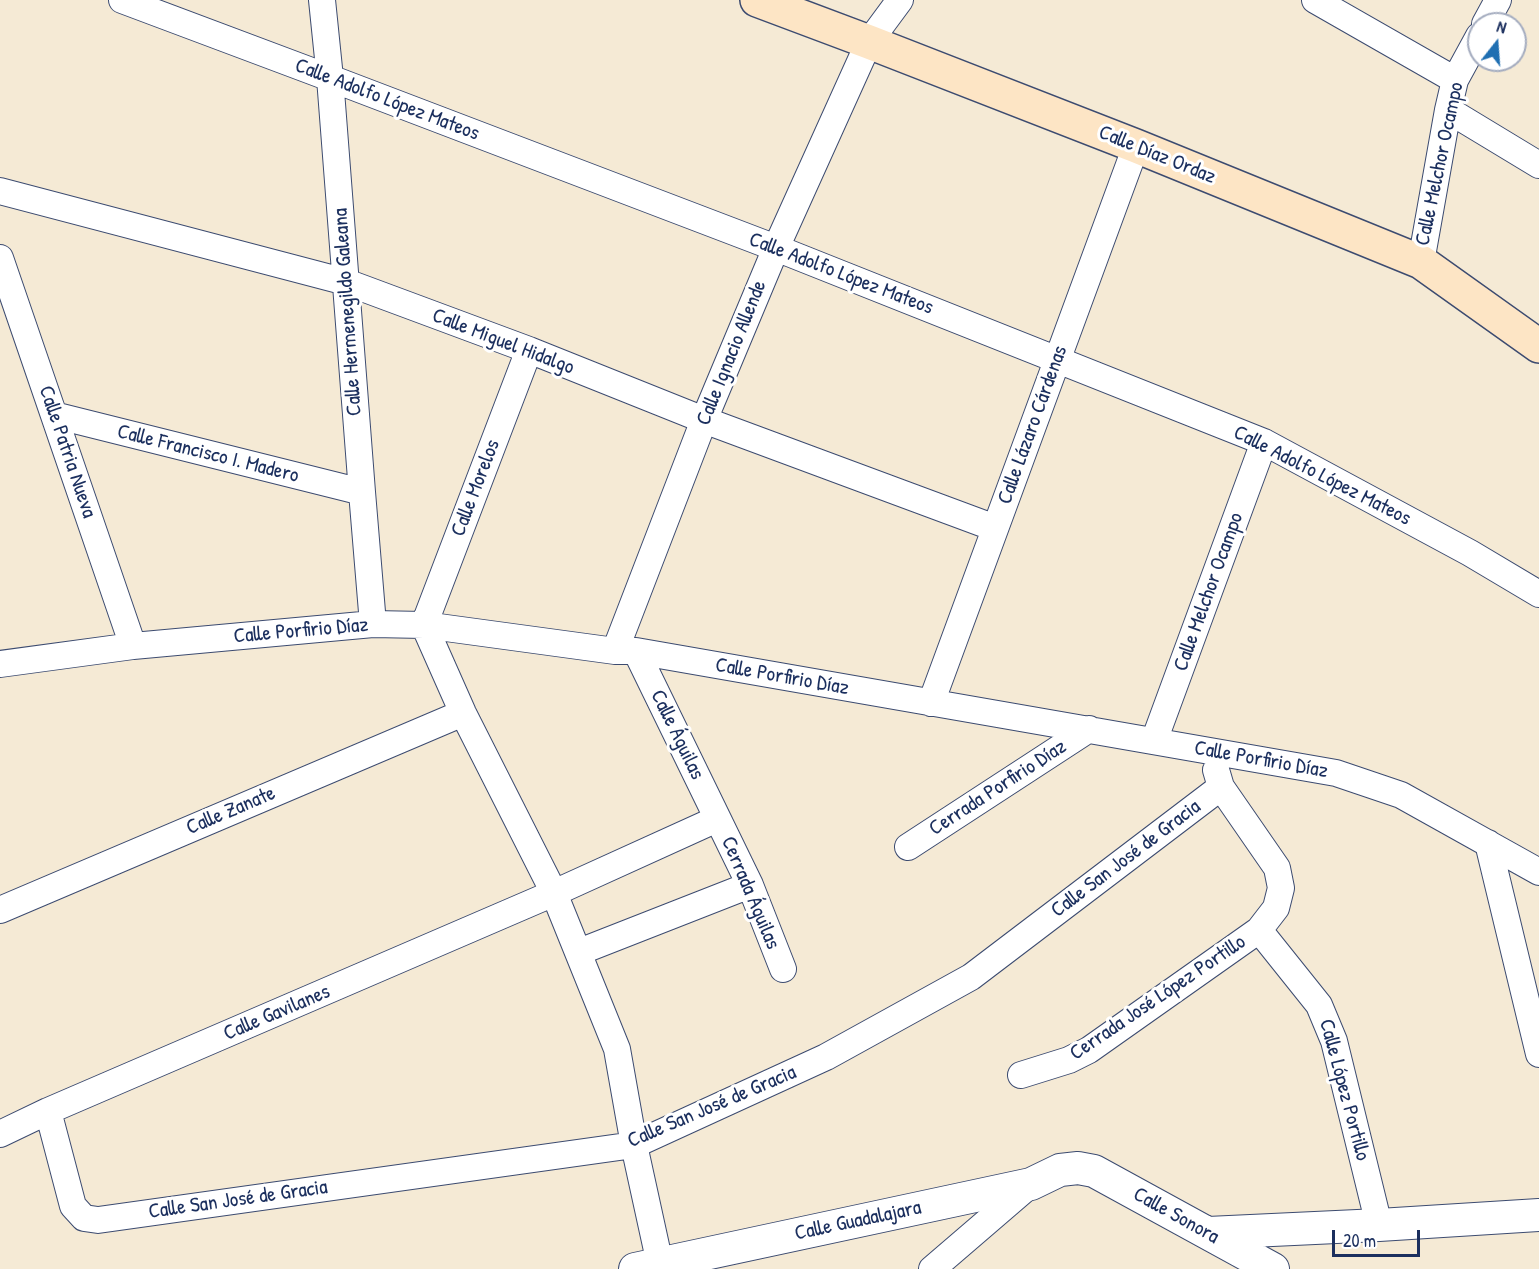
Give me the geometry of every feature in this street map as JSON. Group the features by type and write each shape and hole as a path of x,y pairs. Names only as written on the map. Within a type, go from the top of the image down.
{"main road":[{"name":"Calle Díaz Ordaz","path":"757,0 1136,146 1421,262 1539,346"}],"street":[{"name":"Calle Adolfo López Mateos","path":"122,0 776,248 1264,442 1470,553 1539,594"},
{"name":"Calle Hermenegildo Galeana","path":"322,0 373,624"},
{"name":"Calle Ignacio Allende","path":"625,651 704,420 776,248 868,42 900,0"},
{"path":"1315,0 1455,81"},
{"name":"Calle Melchor Ocampo","path":"1421,262 1448,110 1455,81 1467,58"},
{"path":"1448,110 1539,165"},
{"name":"Calle Lázaro Cárdenas","path":"931,703 1136,146"},
{"name":"Calle Miguel Hidalgo","path":"0,191 346,282 529,350 704,420 995,528"},
{"name":"Calle Patria Nueva","path":"0,258 134,646"},
{"name":"Calle Morelos","path":"424,625 529,350"},
{"name":"Calle Francisco I. Madero","path":"54,415 362,492"},
{"name":"Calle Melchor Ocampo","path":"1154,741 1264,442"},
{"name":"Calle Porfirio Díaz","path":"0,664 134,646 373,624 424,625 625,651 1336,773 1401,795 1539,872"},
{"path":"424,625 463,713 554,893 617,1049 634,1145 647,1267"},
{"name":"Calle Águilas","path":"625,651 717,819"},
{"name":"Calle Zanate","path":"0,910 463,713"},
{"name":"Cerrada Porfirio Díaz","path":"908,847 1089,729"},
{"path":"1209,750 1221,787 1277,868 1281,888 1276,908 1259,930"},
{"name":"Calle San José de Gracia","path":"48,1111 73,1206 84,1218 98,1220 634,1145 826,1057 971,977 1221,787"},
{"name":"Cerrada Águilas","path":"717,819 750,885 783,969"},
{"name":"Calle Gavilanes","path":"0,1134 48,1111 554,893 717,819"},
{"path":"1488,843 1539,1054"},
{"path":"579,952 750,885"},
{"name":"Cerrada José López Portillo","path":"1021,1075 1069,1060 1089,1050 1259,930"},
{"name":"Calle López Portillo","path":"1259,930 1319,1005 1334,1041 1379,1225"},
{"name":"Calle Guadalajara","path":"647,1267 1031,1184 1060,1170 1078,1168"},
{"name":"Calle Sonora","path":"1078,1168 1094,1171 1273,1269"},
{"path":"932,1269 1031,1184"},
{"path":"1207,1233 1539,1215"}]}
